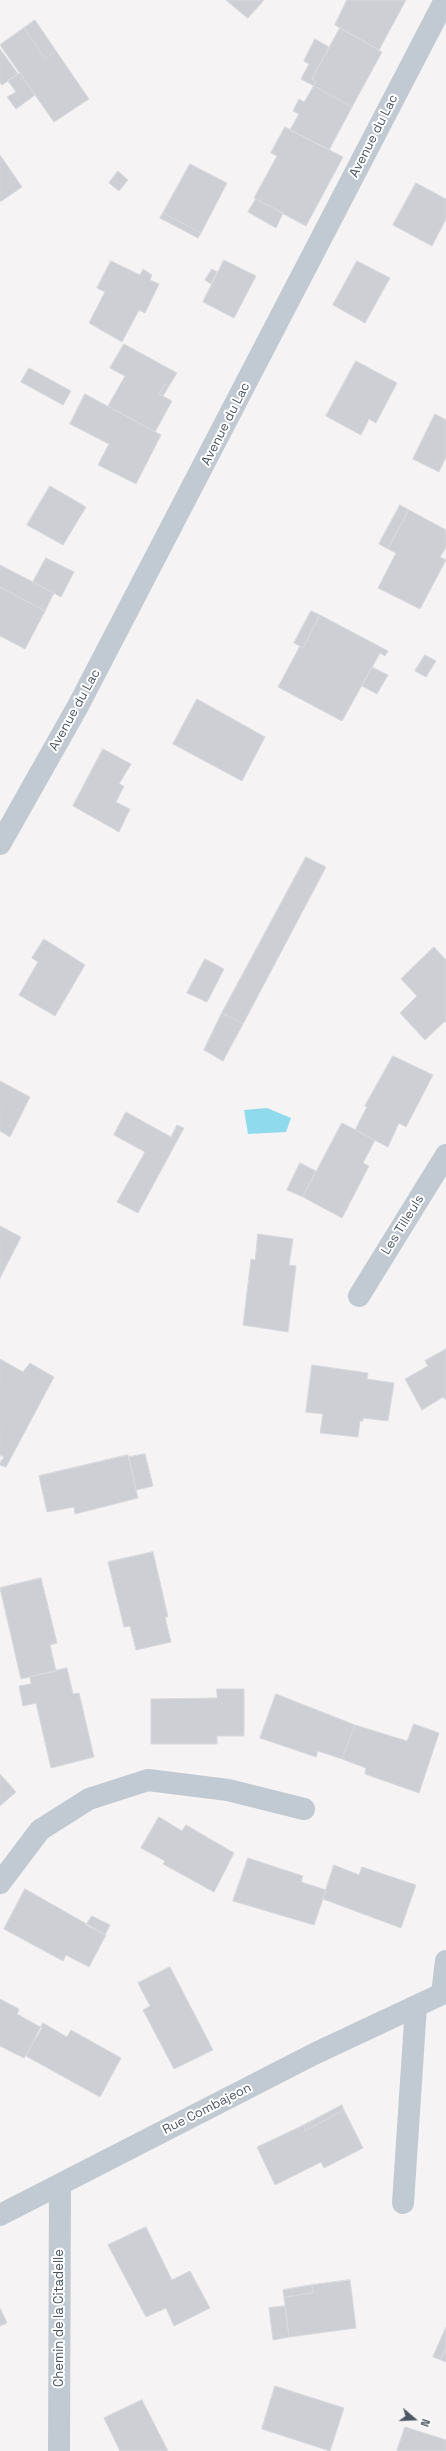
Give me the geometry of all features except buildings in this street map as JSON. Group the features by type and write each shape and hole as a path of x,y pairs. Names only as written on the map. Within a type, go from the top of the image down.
{"street":[{"name":"Avenue du Lac","path":"0,844 78,706 445,0"},
{"name":"Les Tilleuls","path":"359,1296 446,1155"},
{"path":"0,1884 40,1830 89,1800 148,1780 228,1790 304,1809"},
{"name":"Rue Combajeon","path":"0,2215 60,2186 314,2054 444,1993 446,1961"},
{"path":"403,2203 416,2006"},
{"name":"Chemin de la Citadelle","path":"59,2451 60,2186"}],"water":[{"path":"267,1108 291,1118 286,1132 248,1134 244,1110"}]}
